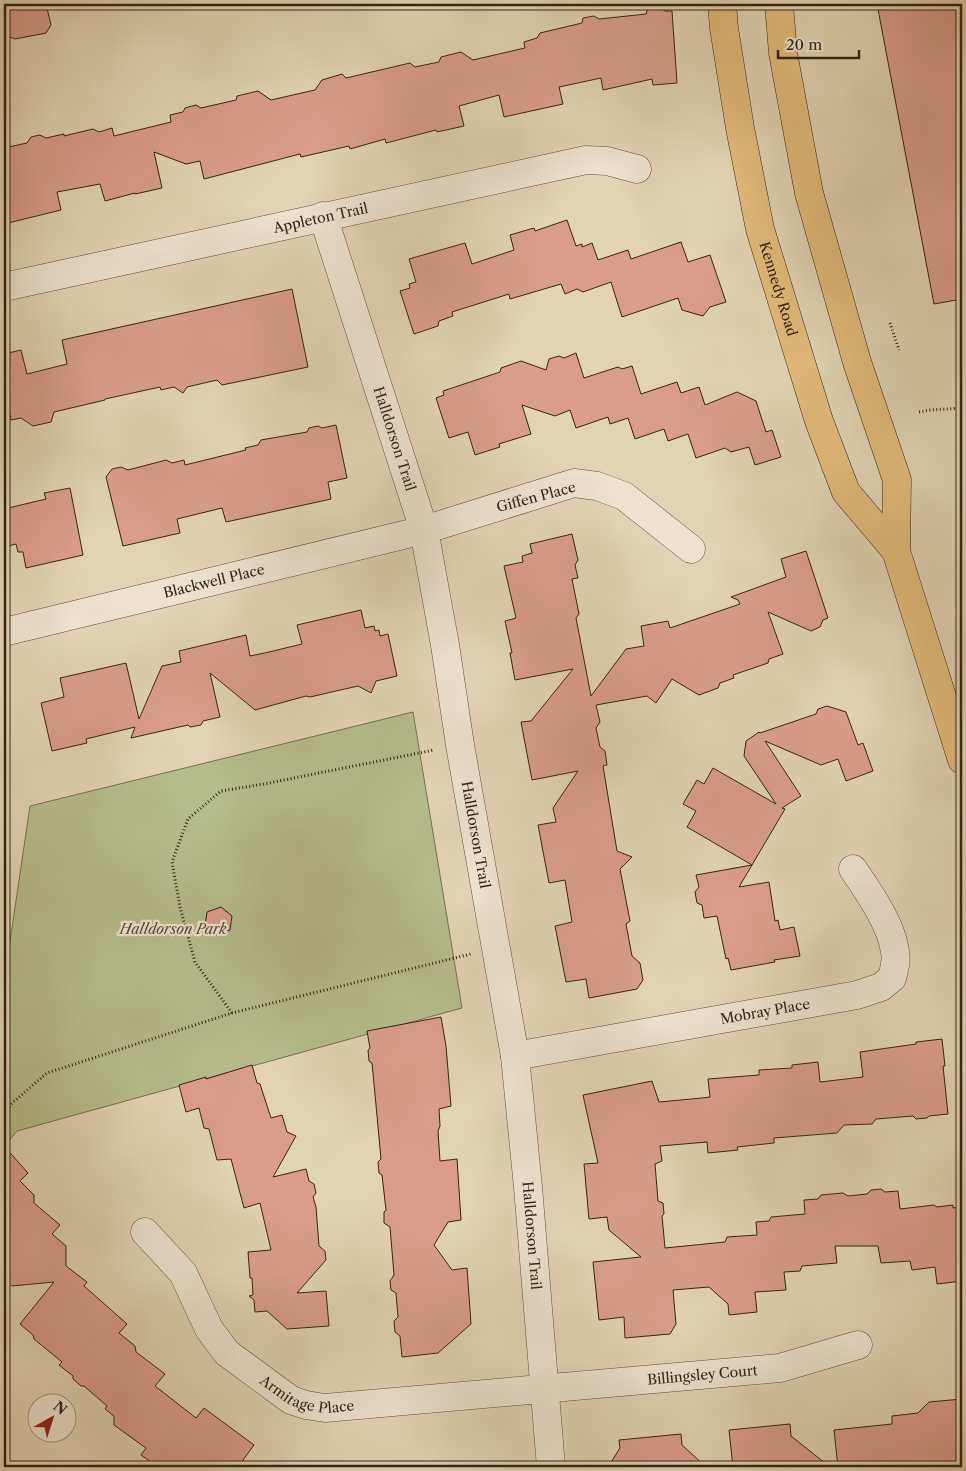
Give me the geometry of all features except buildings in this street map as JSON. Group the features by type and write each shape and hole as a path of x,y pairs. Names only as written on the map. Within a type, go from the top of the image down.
{"main road":[{"name":"Kennedy Road","path":"722,4 740,128 760,229 819,421 846,492 896,551"},
{"name":"Kennedy Road","path":"779,4 783,53 809,193 857,362 897,480 896,551 962,760"}],"street":[{"name":"Appleton Trail","path":"4,286 586,160 607,161 637,169"},
{"name":"Halldorson Trail","path":"323,216 424,530 445,645 460,745 515,1056 528,1186 551,1467"},
{"name":"Giffen Place","path":"424,530 574,483 597,486 624,496 691,549"},
{"name":"Blackwell Place","path":"4,632 424,530"},
{"name":"Mobray Place","path":"515,1056 857,995 881,987 892,978 896,952 875,903 853,869"},
{"name":"Armitage Place","path":"145,1232 183,1273 209,1329 227,1353 291,1400 325,1408 544,1389"},
{"name":"Billingsley Court","path":"544,1389 780,1368 858,1345"}],"path":[{"path":"890,323 899,350"},
{"path":"919,412 962,408"},
{"path":"232,1013 195,962 180,907 172,862 188,818 221,791 460,745"},
{"path":"4,1116 11,1104 47,1073 232,1013 495,948"}],"green space":[{"name":"Halldorson Park","path":"413,712 462,1008 17,1131 4,1147 4,982 30,806"}]}
